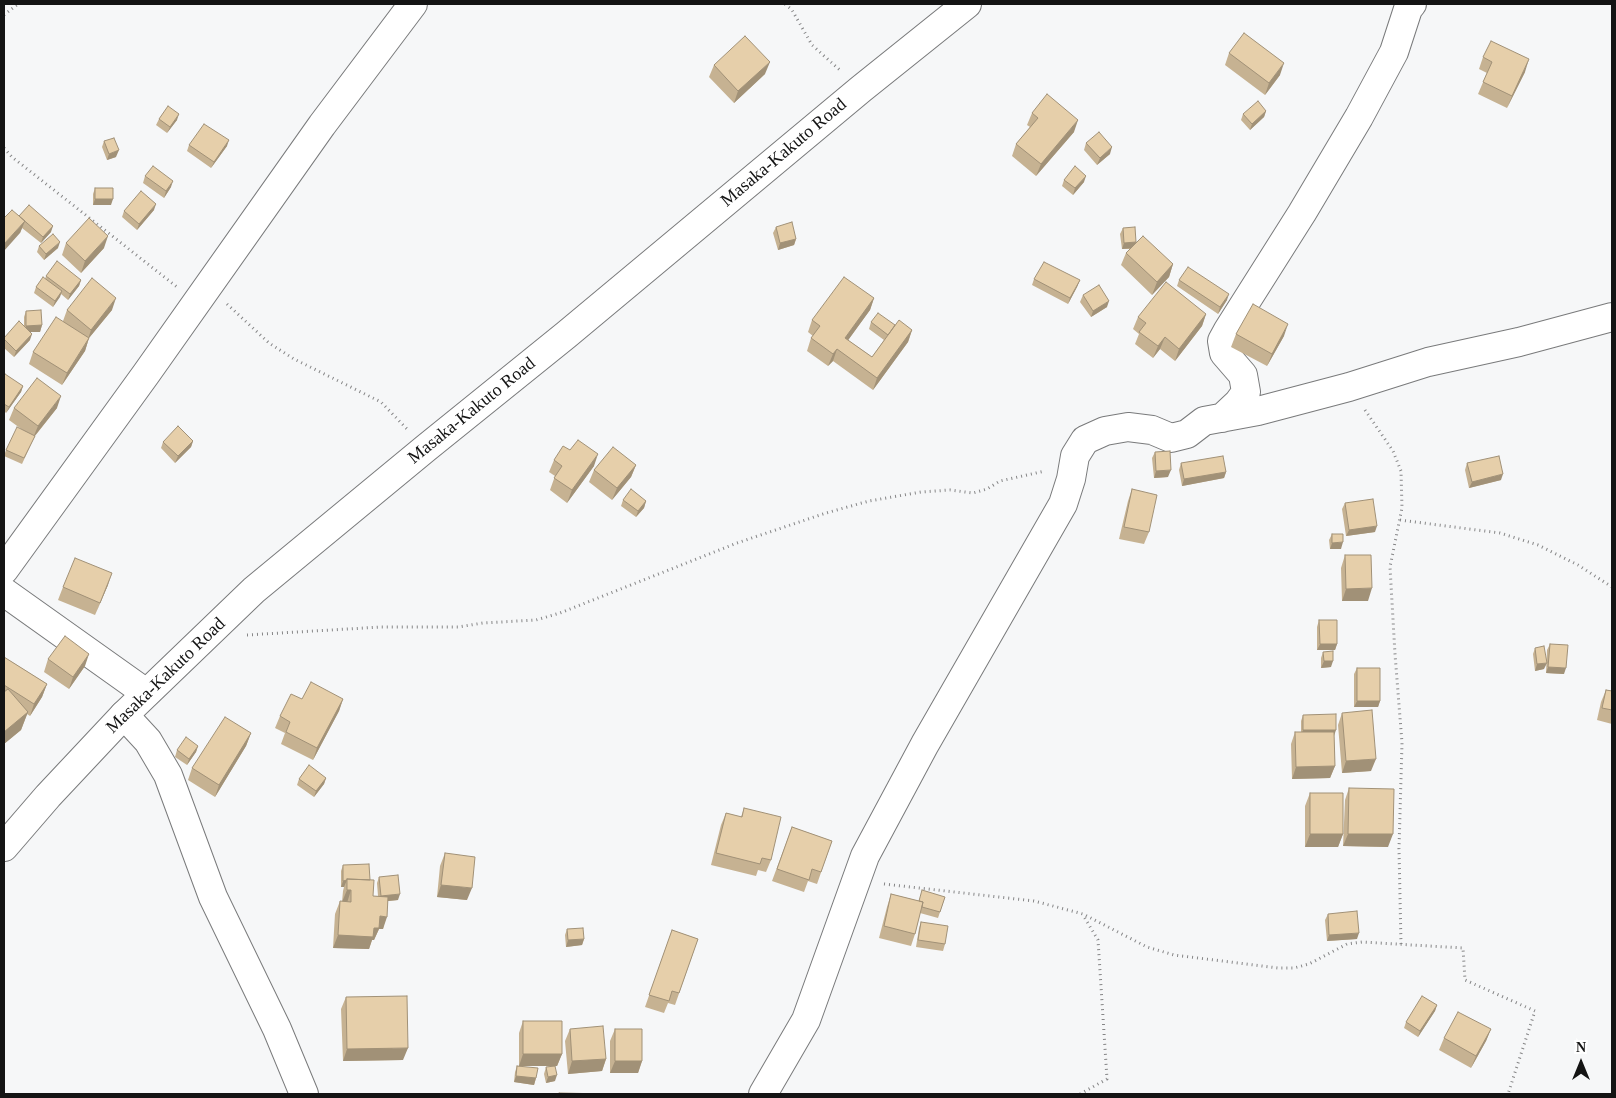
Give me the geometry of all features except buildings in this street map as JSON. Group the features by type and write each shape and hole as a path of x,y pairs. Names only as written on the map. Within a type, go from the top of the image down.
{"main road":[{"path":"4,570 322,125 413,4"},
{"name":"Masaka-Kakuto Road","path":"4,847 48,796 124,715 254,590 566,335 861,89 967,4"},
{"path":"1222,418 1238,403 1246,392 1243,375 1224,353 1222,341 1359,117 1394,52 1408,9 1412,4"},
{"path":"763,1094 806,1020 865,856 925,744 1063,504 1071,479 1075,456 1085,440 1105,431 1128,427 1152,430 1172,438 1187,434 1204,421 1258,411 1349,387 1428,362 1518,342 1612,317"},
{"path":"4,592 146,693"},
{"path":"124,715 148,741 168,775 213,897 277,1029 304,1094"}],"path":[{"path":"4,15 18,4"},
{"path":"785,4 792,10 812,45 861,89"},
{"path":"4,148 12,157 269,343 294,359 380,402 426,448"},
{"path":"1349,387 1393,451 1401,471 1402,508 1390,567 1402,743 1399,849 1401,945"},
{"path":"204,638 380,627 458,627 483,623 536,620 560,613 737,543 826,513 869,501 921,492 950,490 973,493 987,489 1000,481 1074,464"},
{"path":"1400,520 1500,533 1538,545 1578,565 1612,587"},
{"path":"856,878 909,888 1034,901 1083,914 1148,947 1174,956 1278,968 1294,968 1309,964 1347,944 1362,942 1464,948 1465,980 1535,1011 1508,1094"},
{"path":"1080,1094 1107,1079 1098,940 1083,914"}]}
